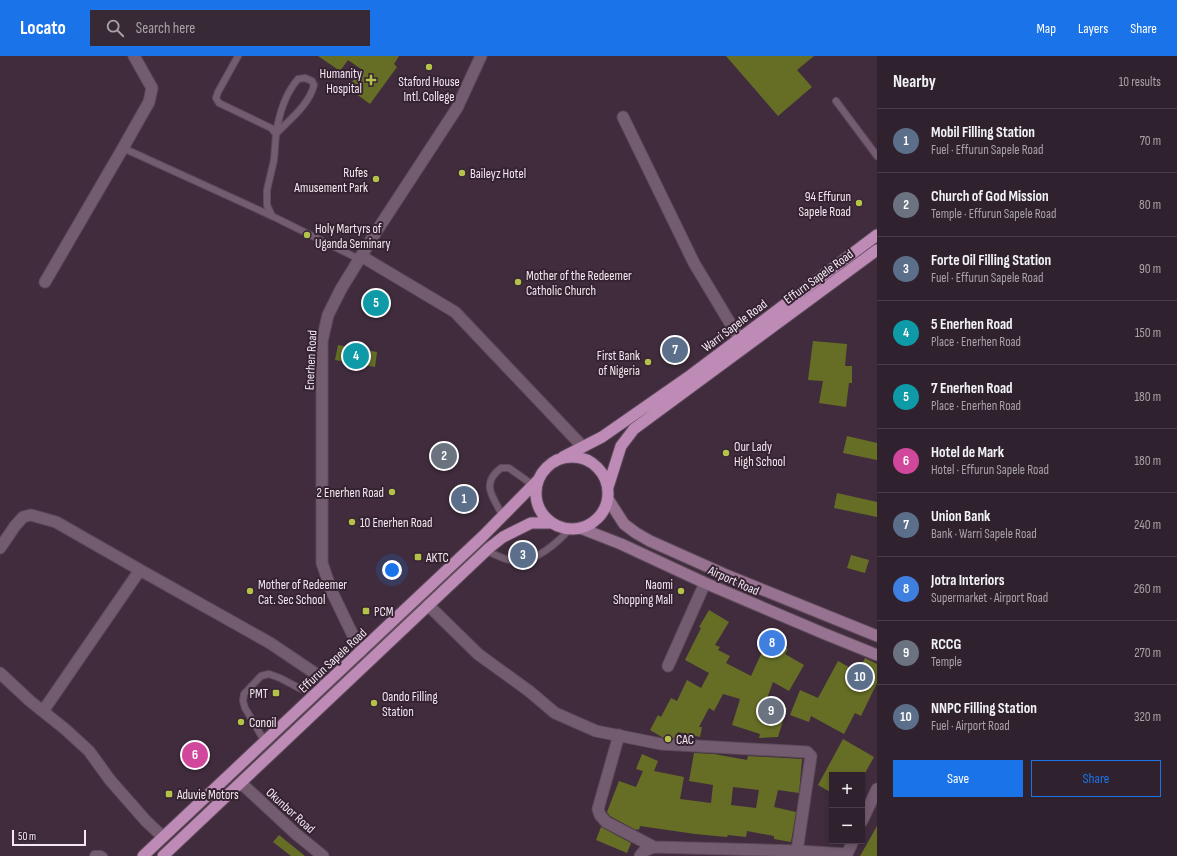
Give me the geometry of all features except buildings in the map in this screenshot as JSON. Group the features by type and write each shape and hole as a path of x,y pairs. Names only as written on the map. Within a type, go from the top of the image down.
{"highway":[{"name":"Warri Sapele Road","path":"563,457 602,437 691,375 877,235"},
{"name":"Effurn Sapele Road","path":"608,487 621,446 634,429 877,250"},
{"path":"575,456 586,459 597,466 604,476 608,487 608,499 605,509 599,518 590,524 575,529 560,527 551,523 537,504 535,492 535,483 543,470 552,462 563,457 575,456"},
{"name":"Effurun Sapele Road","path":"143,856 483,536 535,483"},
{"name":"Effurun Sapele Road","path":"163,856 486,551 503,537 517,529 531,523 551,523"}],"main road":[{"name":"Airport Road","path":"608,499 624,524 636,534 717,571 877,636"},
{"name":"Airport Road","path":"575,529 621,544 704,583 877,655"},
{"path":"762,607 768,592"}],"street":[{"path":"44,282 123,148 148,102 152,88 134,56"},
{"name":"Enerhen Road","path":"361,652 332,592 322,563 322,342 328,315 341,289 457,108 480,56"},
{"path":"623,117 694,264 739,338"},
{"path":"360,258 455,312 583,447"},
{"path":"0,548 23,517 31,515 56,522 270,643 328,682"},
{"path":"43,711 140,570"},
{"path":"668,666 704,583"},
{"path":"428,605 478,654 529,691 555,713 596,731 661,744 807,752 811,756 797,850"},
{"path":"0,673 30,701 65,729 89,751 110,780 146,821 163,837"},
{"path":"619,736 598,809 600,816 606,822 654,847"},
{"name":"Okunbor Road","path":"241,783 296,834 323,856"},
{"path":"865,815 877,789"},
{"path":"640,856 644,851 654,847 797,850 846,855 852,844"}],"lane":[{"path":"238,56 216,98 220,103 271,128 276,134"},
{"path":"272,216 267,205 267,190 274,160 276,134 278,117 293,85 298,79 305,78 312,81 314,85 306,103 276,134"},
{"path":"836,101 877,156"},
{"path":"123,148 360,258"},
{"path":"503,516 490,492 490,478 495,472 501,468 509,468 535,483"},
{"path":"486,551 515,562 527,560 558,542 575,529"},
{"path":"265,742 245,708 243,701 244,694 261,676 269,674 280,678 314,696"},
{"path":"93,856 94,854 102,854 104,856"}],"place":[{"name":"Staford House Intl. College","path":"429,67"},
{"name":"Humanity Hospital","path":"371,80"},
{"name":"Baileyz Hotel","path":"462,173"},
{"name":"Rufes Amusement Park","path":"376,179"},
{"name":"94 Effurun Sapele Road","path":"859,203"},
{"name":"Holy Martyrs of Uganda Seminary","path":"307,235"},
{"name":"Mother of the Redeemer Catholic Church","path":"518,282"},
{"name":"7 Enerhen Road","path":"376,303"},
{"name":"Union Bank","path":"675,350"},
{"name":"5 Enerhen Road","path":"356,356"},
{"name":"First Bank of Nigeria","path":"648,362"},
{"name":"Our Lady High School","path":"726,453"},
{"name":"Church of God Mission","path":"444,456"},
{"name":"2 Enerhen Road","path":"392,492"},
{"name":"Mobil Filling Station","path":"464,499"},
{"name":"10 Enerhen Road","path":"352,522"},
{"name":"Forte Oil Filling Station","path":"523,555"},
{"name":"AKTC","path":"418,557"},
{"name":"Mother of Redeemer Cat. Sec School","path":"250,591"},
{"name":"Naomi Shopping Mall","path":"681,591"},
{"name":"PCM","path":"366,611"},
{"name":"Jotra Interiors","path":"772,643"},
{"name":"NNPC Filling Station","path":"860,677"},
{"name":"PMT","path":"276,693"},
{"name":"Oando Filling Station","path":"374,703"},
{"name":"RCCG","path":"771,711"},
{"name":"Conoil","path":"241,722"},
{"name":"CAC","path":"668,739"},
{"name":"Hotel de Mark","path":"195,755"},
{"name":"Aduvie Motors","path":"169,794"}]}
